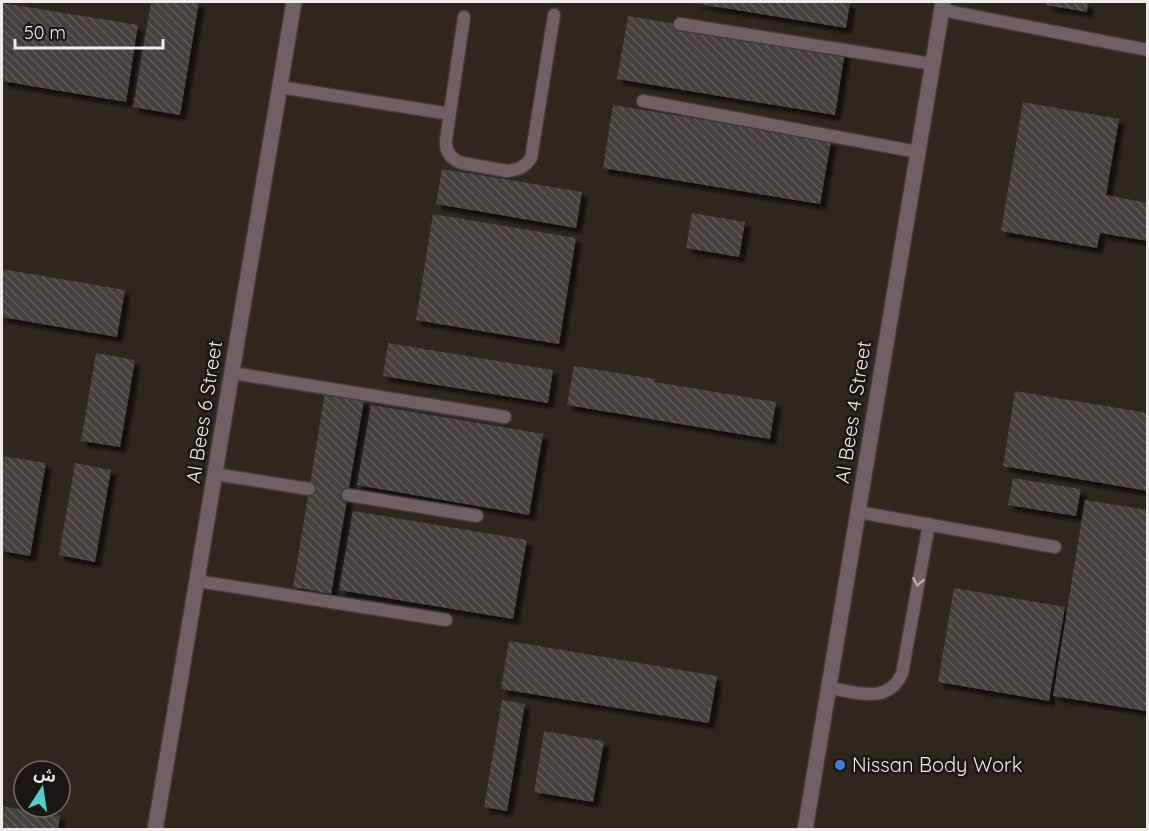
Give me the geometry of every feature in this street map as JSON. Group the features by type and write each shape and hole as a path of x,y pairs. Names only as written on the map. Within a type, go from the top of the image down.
{"street":[{"name":"Al Bees 6 Street","path":"155,830 294,2"},
{"name":"Al Bees 4 Street","path":"805,830 942,6"}],"lane":[{"path":"942,6 1148,50"},
{"path":"464,17 447,152 456,161 515,171 527,163 533,150 554,15"},
{"path":"680,24 933,64"},
{"path":"280,87 450,114"},
{"path":"642,101 918,152"},
{"path":"232,373 505,417"},
{"path":"215,474 309,489"},
{"path":"348,495 477,516"},
{"path":"858,512 1055,547"},
{"path":"829,688 878,694 893,688 898,681 902,674 929,524"},
{"path":"197,580 446,620"}],"shaded area":[{"path":"2,2 1147,2 1147,829 2,830"}],"building":[{"path":"151,2 199,2 180,115 133,107"},
{"path":"694,2 850,2 846,28"},
{"path":"1046,2 1088,2 1087,12 1046,5"},
{"path":"2,3 138,25 126,102 2,81"},
{"path":"628,16 845,52 835,115 617,79"},
{"path":"1023,102 1119,119 1106,195 1148,203 1148,241 1100,233 1097,248 1001,231"},
{"path":"613,105 831,141 820,204 603,168"},
{"path":"442,169 582,192 576,228 436,204"},
{"path":"692,213 745,222 739,257 686,248"},
{"path":"433,214 576,238 559,344 416,320"},
{"path":"2,269 125,290 117,337 2,317"},
{"path":"388,343 553,370 548,403 383,376"},
{"path":"96,353 135,360 120,447 81,441"},
{"path":"574,366 776,402 770,439 567,405"},
{"path":"1015,391 1148,413 1148,491 1003,466"},
{"path":"325,393 364,400 331,594 293,587"},
{"path":"371,405 543,434 529,515 357,485"},
{"path":"2,456 46,463 30,556 2,551"},
{"path":"75,463 111,470 95,562 59,555"},
{"path":"1013,478 1081,489 1076,516 1008,505"},
{"path":"1085,500 1148,510 1148,699 1146,711 1053,696"},
{"path":"353,511 527,540 513,619 339,590"},
{"path":"954,588 1065,607 1049,701 938,682"},
{"path":"509,641 717,676 709,723 501,689"},
{"path":"502,700 525,704 507,811 484,807"},
{"path":"544,731 604,741 593,802 534,792"},
{"path":"2,806 12,808 12,819 60,819 58,830 2,830"}],"place":[{"name":"Nissan Body Work","path":"840,765"}]}
